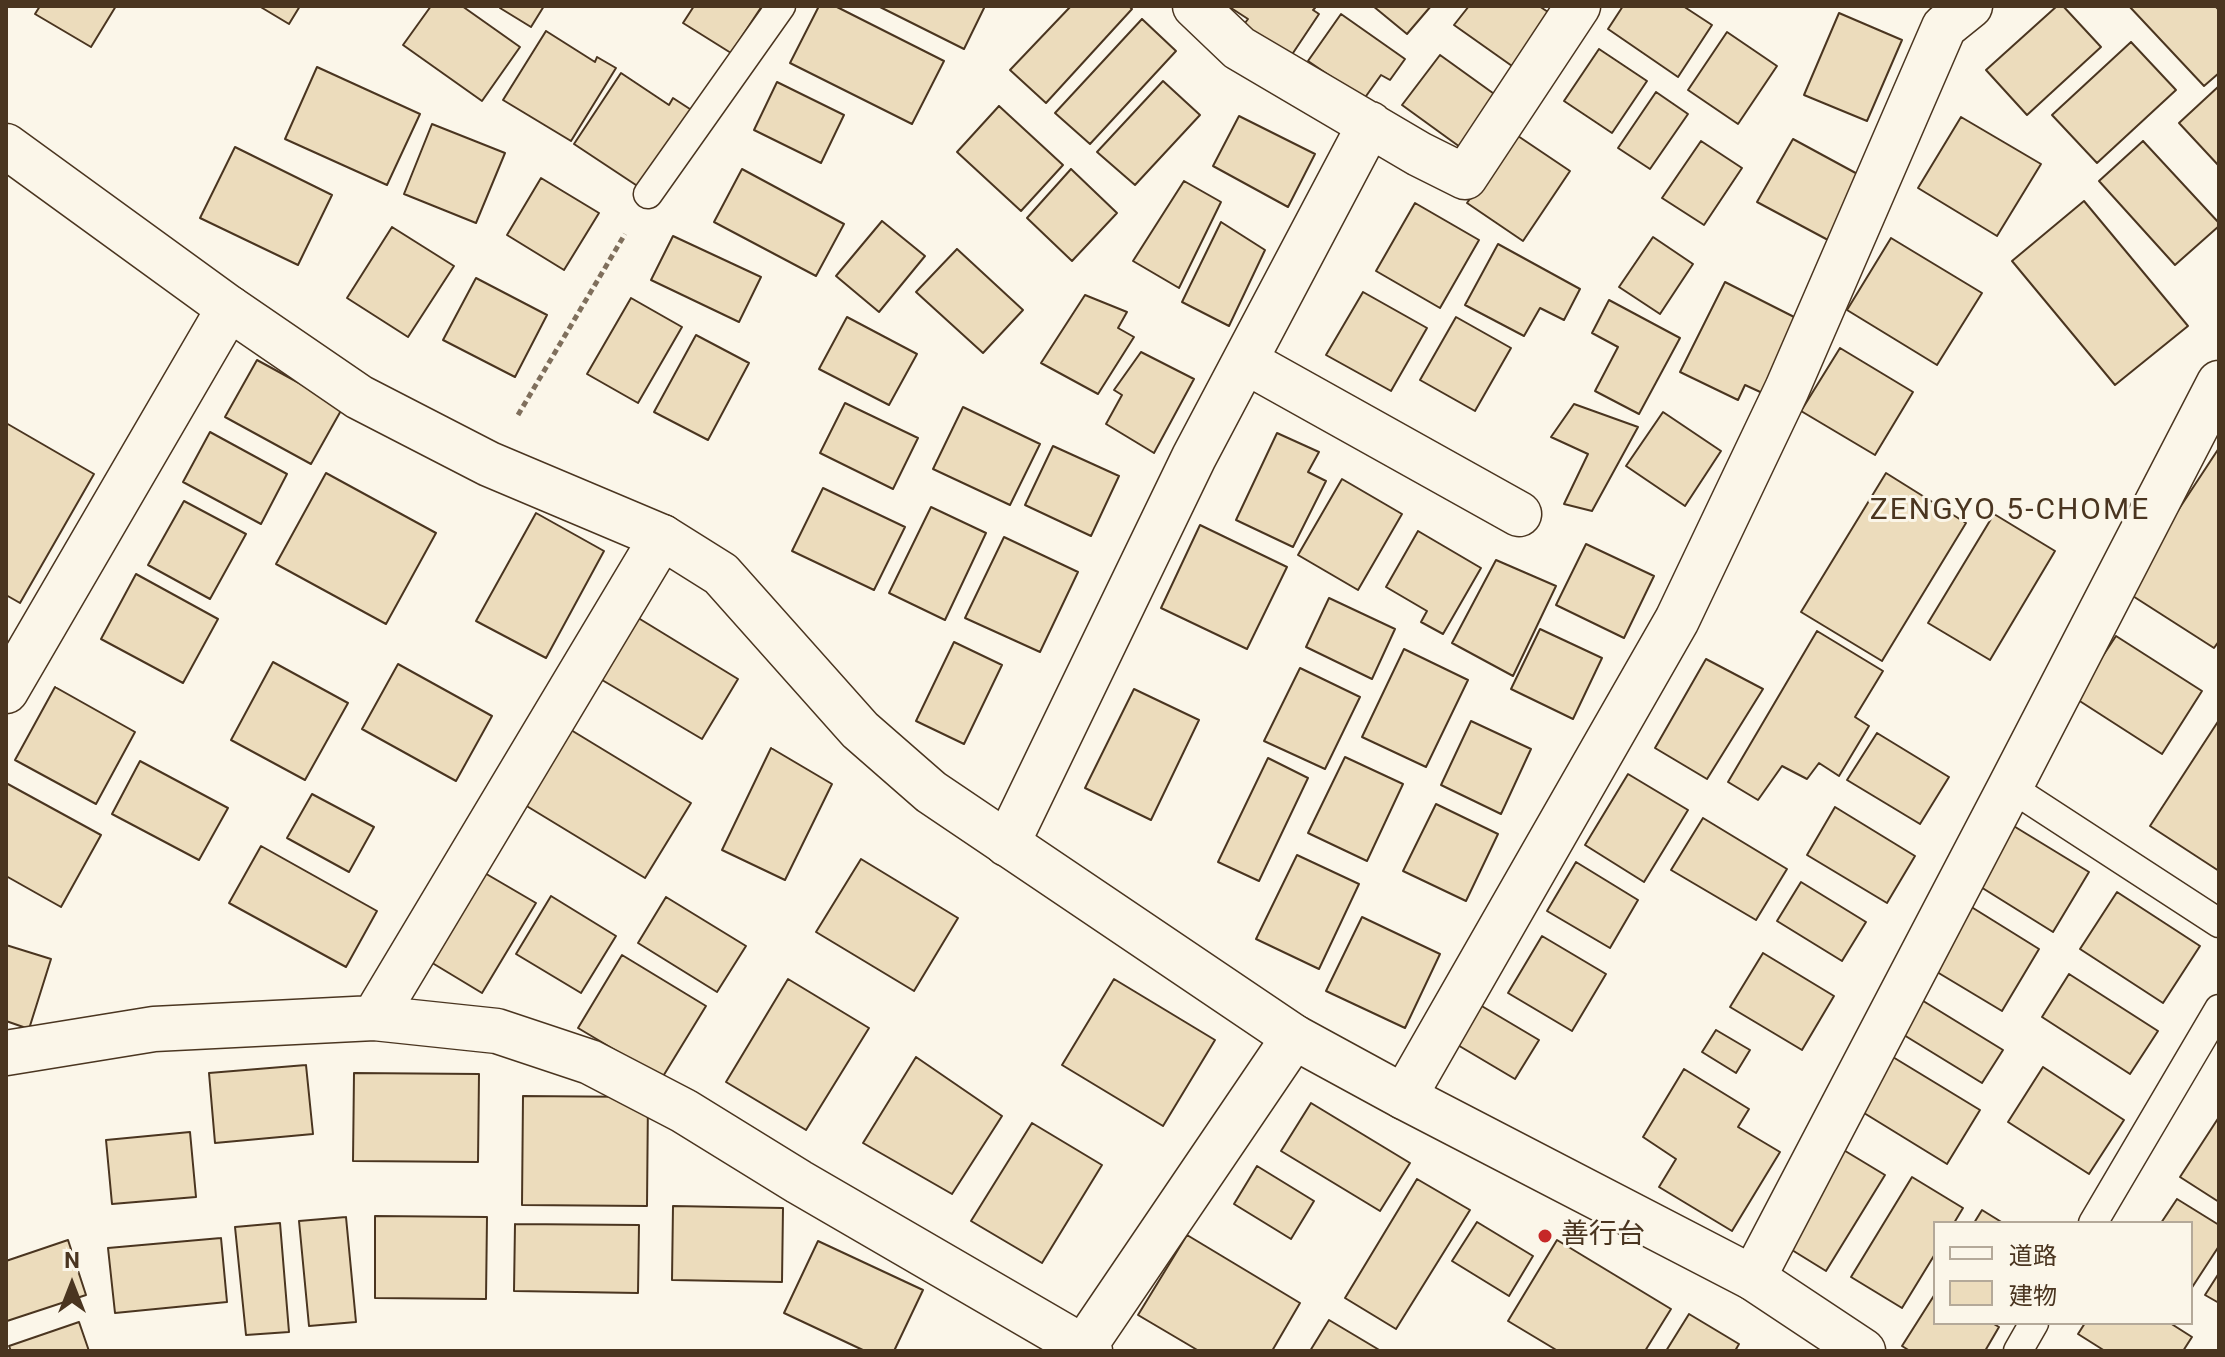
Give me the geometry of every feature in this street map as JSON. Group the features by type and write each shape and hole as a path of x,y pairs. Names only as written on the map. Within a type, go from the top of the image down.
{"street":[{"path":"1195,6 1239,48 1419,154 1465,177 1578,6"},
{"path":"1404,1097 1677,620 1787,389 1943,13"},
{"path":"1007,844 1194,457 1370,124"},
{"path":"6,146 229,308 359,397 489,464 662,537 721,574 860,730 931,792 1294,1037 1753,1278 1863,1351"},
{"path":"6,691 229,308"},
{"path":"1245,361 1519,514"},
{"path":"1753,1278 2219,383"},
{"path":"374,1018 662,537"},
{"path":"6,1053 154,1029 374,1018 497,1031 590,1062 684,1111 1085,1350 1294,1037"}],"lane":[{"path":"648,194 781,6"},
{"path":"2010,787 2219,923"},
{"path":"2094,1221 2219,1009"},
{"path":"2018,1351 2033,1325"}],"path":[{"path":"489,464 648,194"}],"building":[{"path":"40,6 116,6 91,47 35,14"},
{"path":"259,6 300,6 289,24"},
{"path":"431,6 462,6 520,47 482,101 403,45"},
{"path":"501,6 544,6 531,27"},
{"path":"694,6 762,6 731,53 683,23"},
{"path":"819,6 835,6 944,61 912,124 790,63"},
{"path":"878,6 985,6 964,49"},
{"path":"1071,6 1129,6 1132,9 1046,103 1010,70"},
{"path":"1228,6 1312,6 1319,14 1289,59 1242,27 1248,19"},
{"path":"1373,6 1431,6 1407,34"},
{"path":"1469,6 1539,6 1551,14 1512,66 1454,25"},
{"path":"1623,6 1683,6 1712,25 1678,77 1608,29"},
{"path":"2057,6 2063,6 2101,47 2027,115 1986,70"},
{"path":"2129,6 2215,6 2219,10 2219,73 2204,86"},
{"path":"1839,13 1902,40 1867,121 1804,95"},
{"path":"1341,14 1405,59 1390,80 1381,75 1364,99 1308,61"},
{"path":"1142,19 1176,51 1090,144 1055,113"},
{"path":"546,31 595,62 597,57 616,68 571,141 503,100"},
{"path":"1727,32 1777,66 1738,124 1688,90"},
{"path":"2131,42 2176,90 2097,163 2052,115"},
{"path":"1599,49 1647,81 1612,133 1564,101"},
{"path":"1440,55 1497,96 1460,147 1402,105"},
{"path":"317,67 420,114 387,185 285,139"},
{"path":"621,73 669,105 673,98 696,113 645,191 574,144"},
{"path":"1163,81 1200,115 1135,185 1097,152"},
{"path":"777,82 844,115 821,163 754,130"},
{"path":"2219,86 2219,166 2179,123"},
{"path":"1656,92 1688,114 1650,169 1618,148"},
{"path":"999,106 1063,165 1021,211 957,152"},
{"path":"1239,116 1315,154 1288,207 1213,166"},
{"path":"1961,117 2041,164 1997,236 1918,188"},
{"path":"432,124 505,153 476,223 404,194"},
{"path":"1515,134 1570,171 1523,241 1467,203"},
{"path":"1793,139 1863,177 1828,240 1757,202"},
{"path":"1701,141 1742,168 1704,225 1662,198"},
{"path":"2143,141 2219,223 2175,265 2099,181"},
{"path":"235,147 332,195 298,265 200,218"},
{"path":"742,169 844,224 816,276 714,222"},
{"path":"1071,169 1117,213 1072,261 1027,218"},
{"path":"541,178 599,213 564,270 507,235"},
{"path":"1184,181 1221,202 1179,288 1133,261"},
{"path":"2084,201 2188,326 2115,385 2012,261"},
{"path":"1415,203 1479,240 1440,308 1376,271"},
{"path":"882,221 925,256 879,312 836,276"},
{"path":"1221,222 1265,250 1229,326 1182,302"},
{"path":"392,227 454,266 408,337 347,298"},
{"path":"673,236 761,277 739,322 651,280"},
{"path":"1653,237 1693,264 1660,314 1619,287"},
{"path":"1891,238 1982,293 1937,365 1847,310"},
{"path":"1498,244 1580,289 1564,320 1540,308 1524,336 1465,305"},
{"path":"957,249 1023,310 983,353 916,292"},
{"path":"476,278 547,315 515,377 443,340"},
{"path":"1725,282 1806,323 1769,396 1745,385 1738,400 1680,372"},
{"path":"1363,292 1427,328 1391,391 1326,355"},
{"path":"1085,295 1127,312 1118,328 1134,337 1098,394 1041,363"},
{"path":"631,298 682,327 638,403 587,374"},
{"path":"1609,300 1680,338 1639,414 1595,391 1618,347 1592,333"},
{"path":"847,317 917,354 889,405 819,369"},
{"path":"1456,317 1511,348 1475,411 1420,380"},
{"path":"696,335 749,363 708,440 654,412"},
{"path":"1840,348 1913,392 1875,455 1801,411"},
{"path":"1141,352 1194,379 1154,453 1106,424 1122,395 1114,390"},
{"path":"257,360 343,407 311,464 225,417"},
{"path":"845,403 918,438 893,489 820,453"},
{"path":"1574,404 1638,427 1592,511 1564,504 1588,454 1551,437"},
{"path":"963,407 1040,444 1010,505 933,469"},
{"path":"1663,412 1721,451 1685,506 1626,466"},
{"path":"6,423 94,474 20,603 6,595"},
{"path":"210,432 287,474 261,524 183,482"},
{"path":"1277,433 1319,452 1308,472 1326,481 1293,547 1236,520"},
{"path":"1053,446 1119,476 1091,536 1025,505"},
{"path":"2219,448 2219,641 2214,648 2125,591"},
{"path":"326,473 436,533 386,624 276,564"},
{"path":"1886,473 1966,523 1882,661 1801,612"},
{"path":"1342,479 1402,514 1358,590 1298,555"},
{"path":"823,488 905,527 874,590 792,551"},
{"path":"184,501 246,534 210,599 148,565"},
{"path":"931,507 986,533 945,620 889,593"},
{"path":"536,513 604,551 546,658 476,621"},
{"path":"1994,514 2055,551 1990,660 1928,623"},
{"path":"1200,525 1287,567 1247,649 1161,608"},
{"path":"1418,531 1481,568 1443,634 1421,622 1427,611 1386,587"},
{"path":"1004,537 1078,572 1040,652 965,618"},
{"path":"1586,544 1654,576 1624,638 1556,605"},
{"path":"1496,560 1556,586 1513,676 1452,643"},
{"path":"136,574 218,619 183,683 101,639"},
{"path":"1329,598 1395,629 1372,679 1306,647"},
{"path":"635,616 738,679 702,739 597,677"},
{"path":"1540,629 1602,658 1573,719 1511,689"},
{"path":"1817,631 1883,671 1855,717 1869,726 1839,776 1819,763 1807,779 1782,766 1758,800 1728,782"},
{"path":"2116,636 2202,691 2162,754 2075,698"},
{"path":"954,642 1002,665 964,744 916,721"},
{"path":"1404,649 1468,680 1426,767 1362,737"},
{"path":"1706,659 1763,689 1707,779 1655,748"},
{"path":"273,662 348,703 305,780 231,740"},
{"path":"398,664 492,716 456,781 362,729"},
{"path":"1300,668 1360,697 1325,769 1264,741"},
{"path":"55,687 135,732 96,804 15,760"},
{"path":"1134,689 1199,720 1151,820 1085,788"},
{"path":"2219,720 2219,871 2150,826"},
{"path":"1471,721 1531,749 1501,814 1441,785"},
{"path":"571,730 691,803 645,878 525,805"},
{"path":"1877,733 1949,777 1920,824 1847,780"},
{"path":"771,748 832,784 785,880 722,850"},
{"path":"1345,757 1403,784 1367,861 1308,833"},
{"path":"1268,758 1308,778 1259,881 1218,862"},
{"path":"140,761 228,808 199,860 112,814"},
{"path":"1628,774 1688,810 1644,882 1585,845"},
{"path":"6,783 101,835 61,907 6,876"},
{"path":"312,794 374,827 349,872 287,838"},
{"path":"1436,804 1498,834 1466,901 1403,871"},
{"path":"1835,807 1915,856 1887,903 1807,855"},
{"path":"1703,818 1787,869 1756,920 1671,870"},
{"path":"2012,825 2089,872 2053,932 1976,884"},
{"path":"261,846 377,911 346,967 229,903"},
{"path":"1297,855 1359,884 1319,969 1256,939"},
{"path":"861,859 958,918 914,991 816,932"},
{"path":"1576,862 1638,900 1610,948 1547,911"},
{"path":"483,872 536,903 482,993 429,961"},
{"path":"1801,882 1866,922 1842,961 1777,921"},
{"path":"2117,892 2200,946 2163,1003 2080,949"},
{"path":"551,896 616,936 581,993 516,954"},
{"path":"666,897 746,946 717,992 638,943"},
{"path":"1965,903 2039,949 2002,1011 1927,966"},
{"path":"1362,917 1440,954 1405,1028 1326,991"},
{"path":"1542,936 1606,974 1572,1031 1508,993"},
{"path":"6,945 51,959 29,1029 6,1021"},
{"path":"1763,953 1834,996 1802,1050 1730,1007"},
{"path":"622,955 706,1006 662,1078 578,1028"},
{"path":"2069,974 2158,1031 2130,1074 2042,1017"},
{"path":"788,979 869,1028 806,1130 726,1082"},
{"path":"1114,979 1215,1040 1163,1126 1062,1065"},
{"path":"1920,999 2003,1050 1982,1083 1899,1032"},
{"path":"1480,1005 1539,1040 1515,1079 1456,1044"},
{"path":"1716,1030 1750,1050 1736,1073 1702,1052"},
{"path":"1883,1051 1980,1110 1947,1164 1851,1105"},
{"path":"916,1057 1002,1116 952,1194 863,1143"},
{"path":"306,1065 313,1134 215,1143 209,1073"},
{"path":"2043,1067 2124,1120 2089,1174 2008,1122"},
{"path":"1684,1069 1749,1109 1738,1127 1780,1152 1732,1231 1659,1187 1676,1159 1643,1137"},
{"path":"354,1073 479,1074 478,1162 353,1161"},
{"path":"523,1096 648,1097 647,1206 522,1205"},
{"path":"1311,1103 1410,1163 1380,1211 1281,1151"},
{"path":"2219,1117 2219,1202 2180,1177"},
{"path":"1032,1123 1102,1165 1042,1263 971,1221"},
{"path":"190,1132 196,1197 112,1204 106,1140"},
{"path":"1837,1146 1885,1175 1826,1271 1779,1242"},
{"path":"1257,1166 1314,1201 1291,1239 1234,1204"},
{"path":"1912,1177 1963,1208 1955,1221 1933,1221 1933,1257 1902,1308 1851,1277"},
{"path":"1417,1179 1470,1210 1396,1329 1345,1298"},
{"path":"2177,1199 2219,1225 2219,1246 2193,1286 2193,1221 2162,1221"},
{"path":"673,1206 783,1208 782,1282 672,1280"},
{"path":"1982,1210 2000,1221 1975,1221"},
{"path":"375,1216 487,1217 486,1299 375,1298"},
{"path":"346,1217 356,1322 309,1326 299,1221"},
{"path":"1477,1222 1533,1256 1509,1296 1452,1261"},
{"path":"280,1223 289,1332 246,1335 235,1227"},
{"path":"515,1224 639,1225 638,1293 514,1291"},
{"path":"1187,1235 1300,1303 1272,1351 1199,1351 1138,1315"},
{"path":"221,1238 227,1302 115,1313 108,1248"},
{"path":"68,1240 86,1295 7,1321 6,1261"},
{"path":"1557,1240 1671,1309 1645,1351 1558,1351 1508,1321"},
{"path":"818,1241 923,1290 894,1351 865,1351 784,1313"},
{"path":"2219,1273 2219,1303 2205,1295"},
{"path":"1933,1297 1933,1325 1999,1327 1985,1351 1910,1351 1902,1346"},
{"path":"1689,1314 1739,1344 1735,1351 1666,1351"},
{"path":"1329,1320 1381,1351 1310,1351"},
{"path":"79,1322 89,1351 11,1351 9,1346"},
{"path":"2084,1325 2173,1325 2192,1337 2183,1351 2105,1351 2078,1334"}],"place":[{"name":"善行台","path":"1545,1236"}],"district":[{"name":"ZENGYO 5-CHOME","path":"2010,511"}]}
